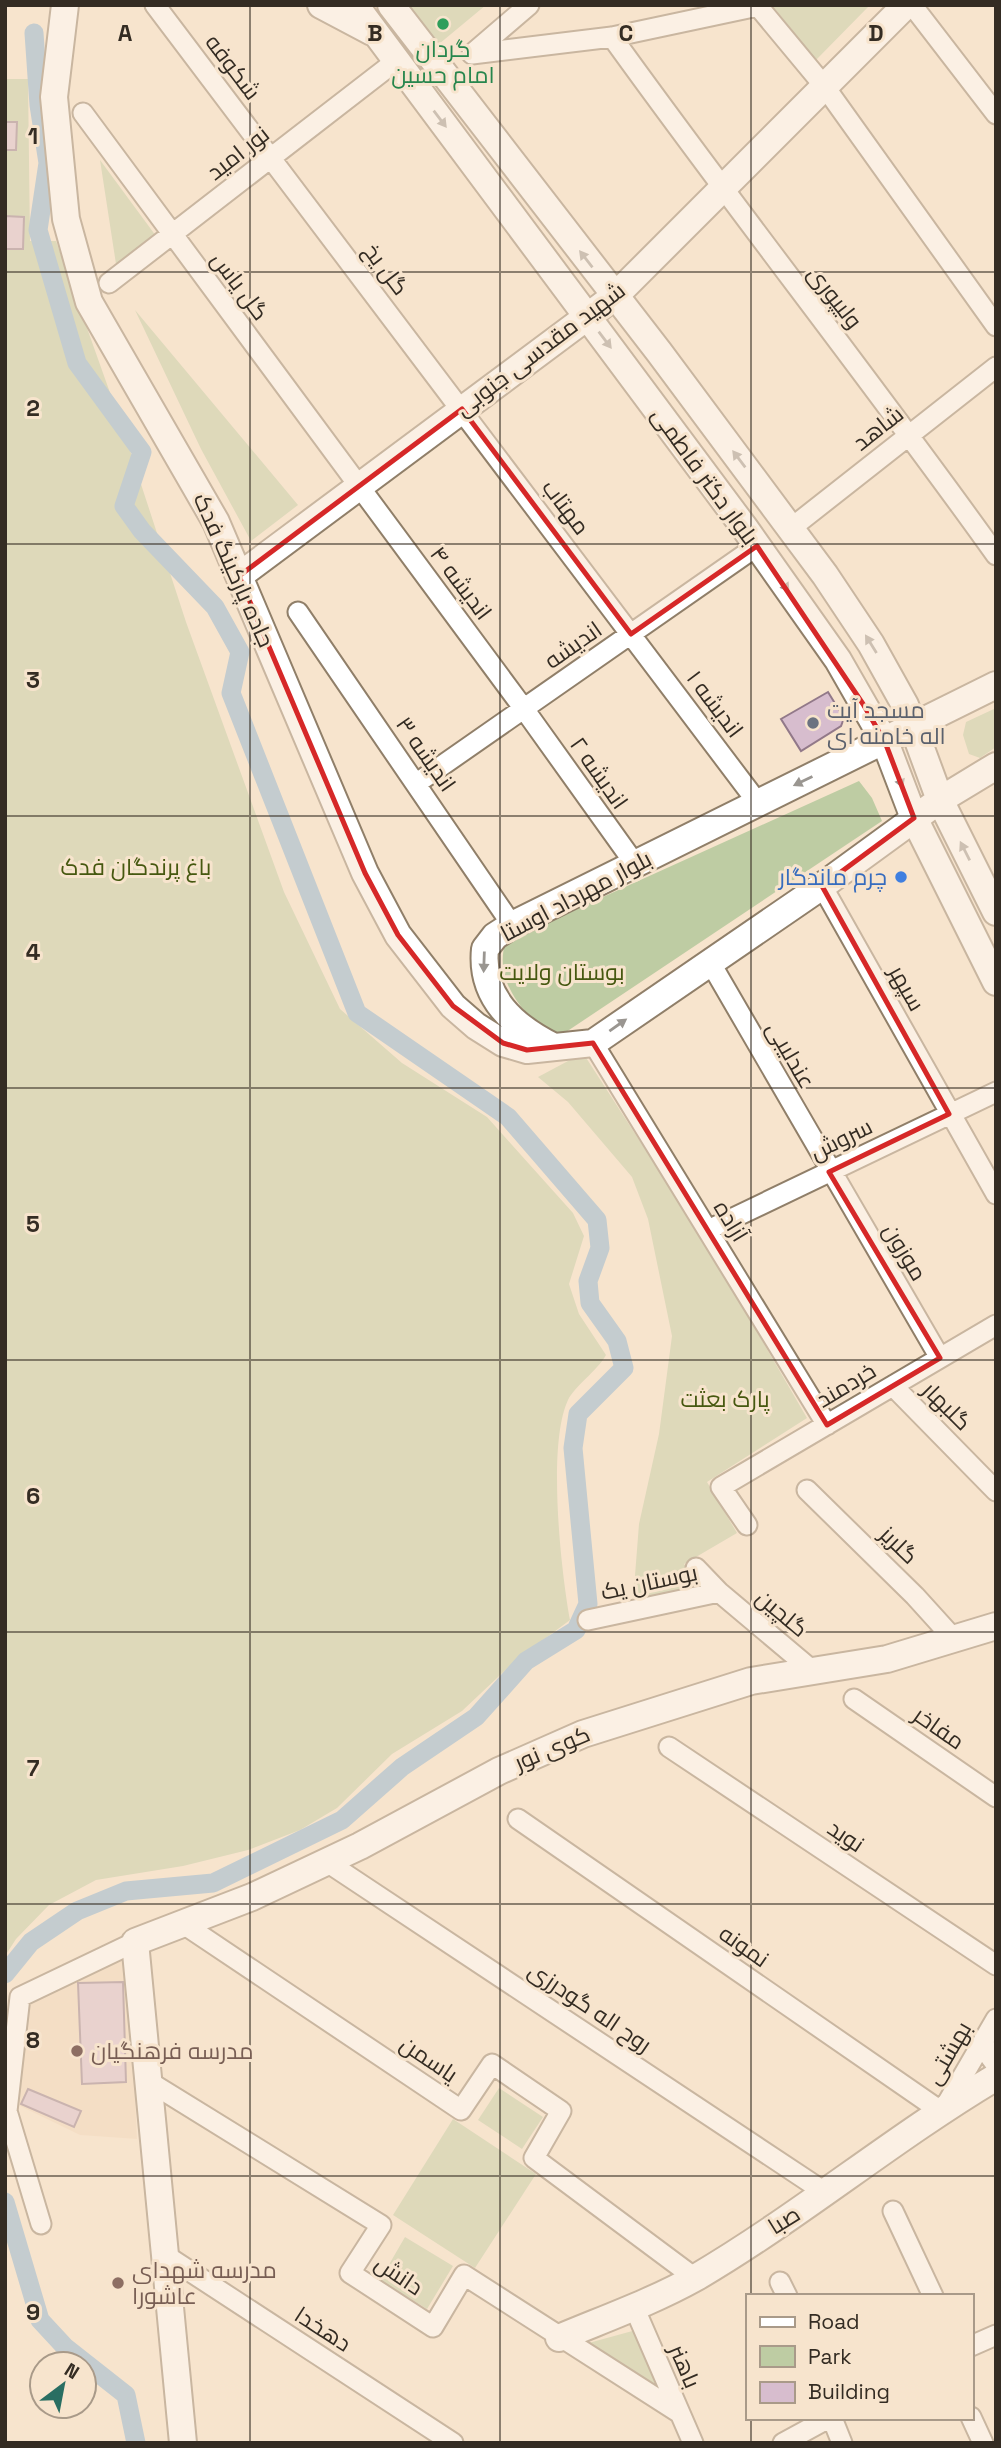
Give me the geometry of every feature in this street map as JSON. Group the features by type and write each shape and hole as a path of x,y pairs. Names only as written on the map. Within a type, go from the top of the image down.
{"street":[{"name":"جاده پارکینگ فدک","path":"65,5 54,97 66,219 89,302 216,522 365,873 398,935 453,1006 476,1026 503,1044 527,1050 556,1048"},
{"name":"شکوفه","path":"155,5 272,158"},
{"path":"321,5 377,35"},
{"name":"بلوار دکتر فاطمی","path":"355,5 587,315 838,660 885,742 914,818 996,982"},
{"name":"بلوار دکتر فاطمی","path":"391,5 790,528 871,644 914,726 940,800 996,912"},
{"path":"529,5 472,54 611,37 758,6 825,87 996,326"},
{"name":"شهید مقدسی جنوبی","path":"239,576 615,296 906,5"},
{"path":"912,5 996,114"},
{"name":"ولیپوری","path":"611,37 721,189 910,435 996,555"},
{"name":"نور امید","path":"109,283 396,61"},
{"name":"گل یاس","path":"83,113 359,486"},
{"name":"گل یخ","path":"272,158 462,409"},
{"name":"شاهد","path":"790,528 996,367"},
{"name":"مهتاب","path":"462,409 632,634"},
{"name":"اندیشه ۴","path":"359,486 524,709"},
{"name":"اندیشه","path":"417,783 757,547"},
{"name":"اندیشه ۳","path":"298,612 512,925"},
{"name":"اندیشه ۱","path":"632,634 758,803"},
{"name":"بلوار مهرداد اوستا","path":"556,1048 525,1032 513,1021 485,980 485,949 495,936 512,925 996,685"},
{"name":"اندیشه ۲","path":"524,709 635,864"},
{"path":"556,1048 593,1043 822,886 940,800 996,766"},
{"name":"سپهر","path":"822,886 948,1114 996,1194"},
{"name":"عندلیبی","path":"710,962 829,1172"},
{"name":"آزاده","path":"593,1043 827,1425"},
{"name":"سروش","path":"708,1230 996,1092"},
{"name":"موزون","path":"829,1172 940,1358"},
{"name":"خردمند","path":"747,1525 721,1487 996,1325"},
{"name":"گلبهار","path":"893,1386 996,1491"},
{"name":"گلریز","path":"807,1490 915,1595 954,1639"},
{"name":"گلچین","path":"696,1567 719,1592 813,1671"},
{"name":"بوستان یک","path":"588,1620 719,1592"},
{"name":"کوی نور","path":"135,1942 252,1897 460,1795 499,1771 583,1734 751,1681 887,1659 996,1626"},
{"name":"مفاخر","path":"854,1699 996,1797"},
{"name":"نوید","path":"669,1747 996,1965"},
{"name":"نمونه","path":"518,1819 942,2112"},
{"name":"روح اله گودرزی","path":"327,1862 826,2193"},
{"name":"یاسمن","path":"182,1923 461,2110 492,2064 561,2111 534,2158 695,2278"},
{"path":"41,2224 7,2111 20,1997 135,1942 184,2442"},
{"name":"بهشتی","path":"942,2112 996,2019"},
{"path":"984,2038 985,2050 996,2065"},
{"name":"صبا","path":"559,2338 695,2278 996,2077"},
{"name":"دانش","path":"148,2081 381,2225 350,2273 433,2328 464,2275 678,2412"},
{"path":"893,2211 932,2294"},
{"name":"دهخدا","path":"165,2255 453,2443"},
{"name":"باهنر","path":"634,2307 693,2443"},
{"path":"973,2345 996,2335"},
{"path":"783,2443 827,2420"},
{"path":"832,2420 842,2443"},
{"path":"972,2420 983,2443"}],"highlighted area":[{"path":"462,409 631,634 757,546 863,704 885,742 914,818 822,886 949,1114 829,1172 940,1358 827,1425 593,1043 527,1050 503,1043 453,1006 398,935 365,873 239,576"}],"shaded area":[{"name":"مدرسه فرهنگیان","path":"121,1953 130,1987 137,2139 80,2135 14,2103 31,1998"}],"green space":[{"name":"گردان امام حسین","path":"409,5 486,5 439,44"},
{"path":"772,5 870,5 816,60"},
{"name":"باغ پرندگان فدک","path":"5,79 28,79 30,241 56,241 124,432 186,622 284,892 340,1009 402,1063 487,1117 573,1213 584,1236 569,1284 579,1314 606,1355 568,1400 558,1446 560,1541 570,1620 515,1661 462,1711 392,1754 337,1808 300,1830 248,1850 183,1866 96,1880 49,1905 16,1939 5,1956"},
{"path":"100,160 156,236 116,264"},
{"path":"135,310 298,505 251,541 201,449"},
{"path":"996,708 996,747 980,758 969,754 963,735 966,722"},
{"name":"بوستان ولایت","path":"859,781 872,798 882,821 560,1036 535,1021 515,998 504,970 506,941"},
{"name":"پارک بعثت","path":"583,1053 703,1239 807,1418 707,1482 737,1533 684,1564 706,1589 633,1601 639,1524 659,1434 672,1336 648,1219 632,1177 568,1102 538,1077"},
{"path":"499,2088 543,2117 522,2149 478,2120"},
{"path":"453,2119 536,2174 475,2268 393,2215"},
{"path":"405,2237 453,2266 427,2309 380,2280"},
{"path":"636,2330 660,2389 585,2344"}],"building":[{"path":"5,122 17,122 16,150 5,150"},
{"path":"5,216 24,217 23,249 5,249"},
{"name":"مسجد آیت اله خامنه ای","path":"828,692 844,718 841,726 801,751 781,719"},
{"path":"123,1982 126,2082 82,2084 78,1983"},
{"path":"28,2089 81,2111 74,2127 21,2104"}],"waterway":[{"path":"5,1974 31,1942 77,1911 126,1891 213,1883 342,1820 402,1767 476,1717 526,1661 576,1630 588,1604 573,1448 578,1414 624,1368 617,1341 590,1303 588,1281 600,1248 597,1220 508,1117 357,1013 231,693 240,652 215,607 142,531 124,506 142,452 77,363 38,230 48,163 39,105 34,33"},
{"path":"5,2202 40,2320 65,2347 126,2395 136,2443"}],"place":[{"name":"گردان امام حسین","path":"443,24"},
{"name":"مسجد آیت اله خامنه ای","path":"813,723"},
{"name":"چرم ماندگار","path":"901,877"},
{"name":"مدرسه فرهنگیان","path":"77,2051"},
{"name":"مدرسه شهدای عاشورا","path":"118,2283"}]}
